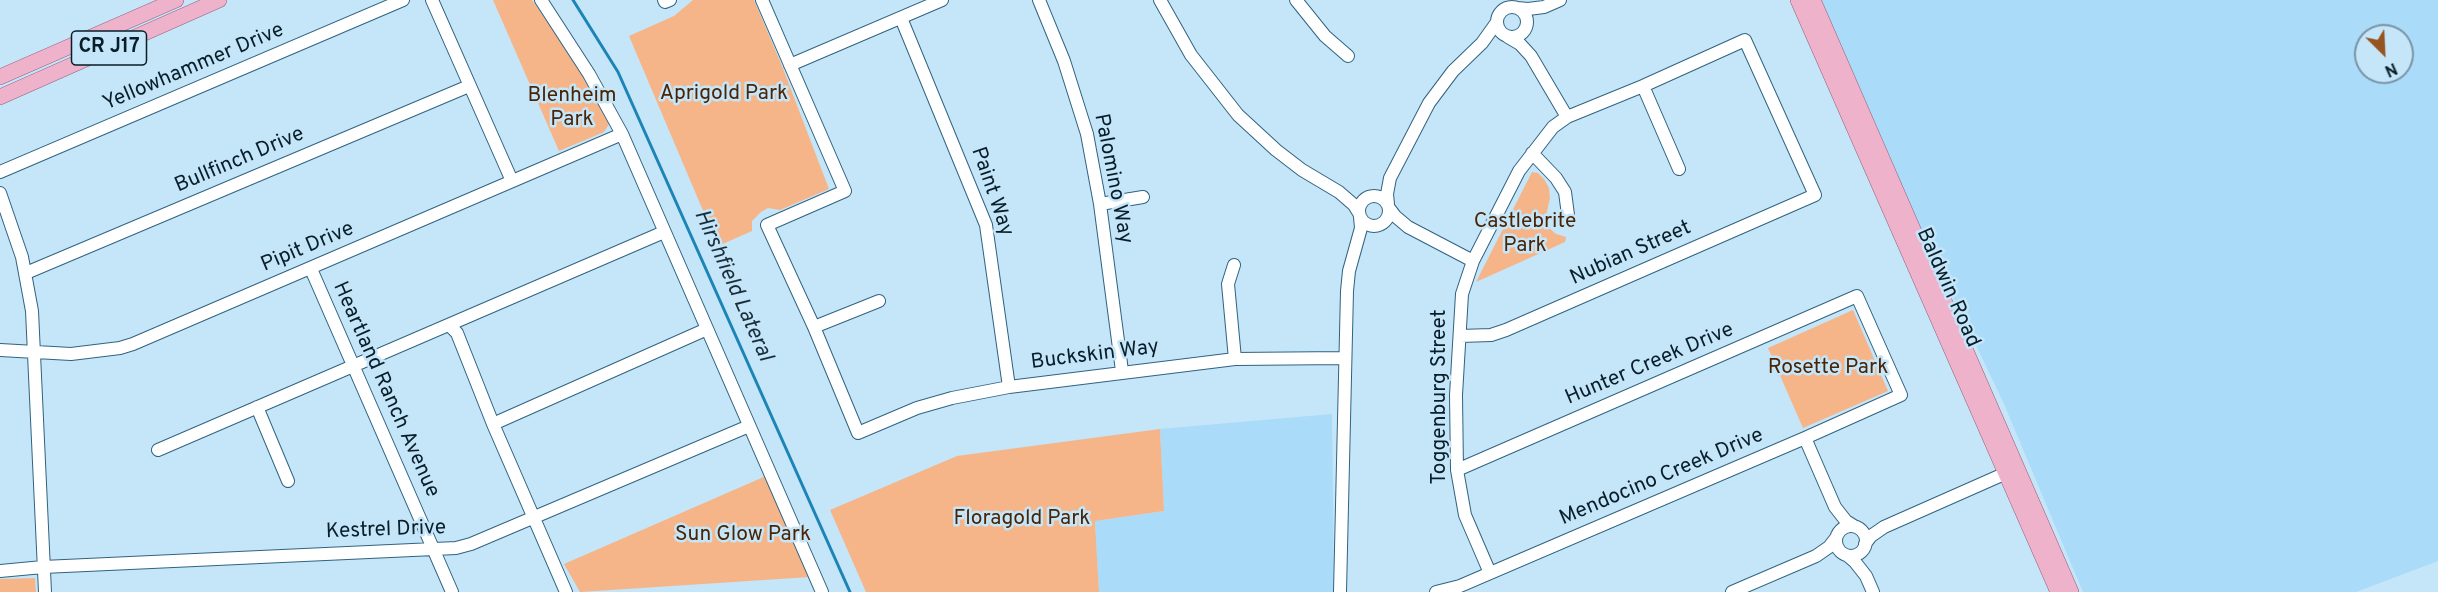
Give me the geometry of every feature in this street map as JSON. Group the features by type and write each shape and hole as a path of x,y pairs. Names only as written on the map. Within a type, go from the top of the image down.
{"main road":[{"name":"CR J17","path":"0,77 176,0"},
{"name":"CR J17","path":"0,97 219,0"},
{"name":"Baldwin Road","path":"1798,0 2011,471 2071,592"},
{"name":"Baldwin Road","path":"1813,0 2011,471 2058,592"}],"street":[{"name":"Yellowhammer Drive","path":"0,172 402,0"},
{"path":"432,0 512,181"},
{"path":"540,0 590,74 622,134 822,592"},
{"path":"762,0 845,191 767,225 814,327 879,301"},
{"path":"790,65 942,0"},
{"name":"Palomino Way","path":"1039,0 1064,60 1087,134 1100,204 1122,371"},
{"path":"1160,0 1191,55 1238,115 1289,160 1354,205 1359,215 1361,225 1348,281 1344,358 1340,592"},
{"path":"1296,0 1325,36 1348,56"},
{"path":"1499,0 1497,19 1499,31 1520,44 1531,56 1567,117"},
{"path":"1482,43 1520,35 1532,18 1545,7 1560,0"},
{"path":"1359,215 1360,204 1380,190 1390,178 1436,92 1453,71 1482,43 1503,10 1513,5 1528,9 1545,7"},
{"path":"1513,5 1527,18 1525,38 1531,56"},
{"name":"Paint Way","path":"901,18 986,225 1009,387"},
{"name":"Toggenburg Street","path":"1490,573 1465,515 1457,470 1456,395 1462,294 1473,261 1519,171 1553,127 1567,117 1745,40 1815,195"},
{"name":"Bullfinch Drive","path":"26,273 469,86"},
{"path":"1643,86 1679,169"},
{"name":"Pipit Drive","path":"0,350 71,354 120,348 151,338 622,134"},
{"path":"1532,153 1556,178 1565,192 1568,215"},
{"path":"1356,246 1368,231 1380,225 1388,217 1387,194 1390,178"},
{"path":"0,192 26,273 32,311 45,592"},
{"path":"1338,192 1355,198 1382,198 1395,216 1408,228 1473,261"},
{"name":"Nubian Street","path":"1460,336 1491,334 1506,330 1815,195"},
{"path":"1100,204 1143,197"},
{"path":"1359,215 1370,226 1408,228"},
{"path":"158,450 664,232"},
{"path":"1234,265 1228,284 1235,359"},
{"name":"Heartland Ranch Avenue","path":"311,269 452,592"},
{"name":"Mendocino Creek Drive","path":"1437,592 1460,586 1805,438 1901,394 1857,296"},
{"name":"Hunter Creek Drive","path":"1457,470 1857,296"},
{"path":"450,326 457,333 493,424 566,592"},
{"name":"Buckskin Way","path":"814,327 858,433 916,408 952,398 1009,387 1122,371 1235,359 1344,358"},
{"path":"493,424 706,329"},
{"path":"257,407 288,481"},
{"name":"Kestrel Drive","path":"0,571 433,547 456,548 471,544 749,426"},
{"path":"1805,438 1835,507 1839,524 1837,548 1855,562 1866,576"},
{"path":"1732,592 1816,556 1829,547 1844,527 1868,530 1884,527 2011,471"},
{"path":"1835,507 1846,521 1864,535 1865,546 1862,557 1866,576 1873,592"},
{"path":"1816,556 1857,555 1884,527"}],"shaded area":[{"path":"1812,0 2438,0 2438,561 2356,592 2083,592 2004,404"},
{"path":"1332,414 1334,592 1099,592 1095,521 1164,511 1160,429"}],"green space":[{"name":"Blenheim Park","path":"493,0 532,0 579,66 611,121 604,132 559,151"},
{"name":"Aprigold Park","path":"693,0 754,0 829,189 780,210 768,208 752,221 752,231 718,246 629,36 674,16"},
{"name":"Castlebrite Park","path":"1532,172 1538,173 1549,188 1550,198 1545,220 1547,226 1556,234 1566,237 1565,242 1476,282"},
{"name":"Rosette Park","path":"1853,310 1888,391 1803,428 1768,348"},
{"name":"Floragold Park","path":"1160,429 1164,511 1095,521 1099,592 866,592 830,510 957,456"},
{"name":"Sun Glow Park","path":"766,476 810,577 580,592 564,564"},
{"path":"35,578 36,592 0,592 0,579"}],"waterway":[{"name":"Hirshfield Lateral","path":"573,0 618,72 850,592"}]}
